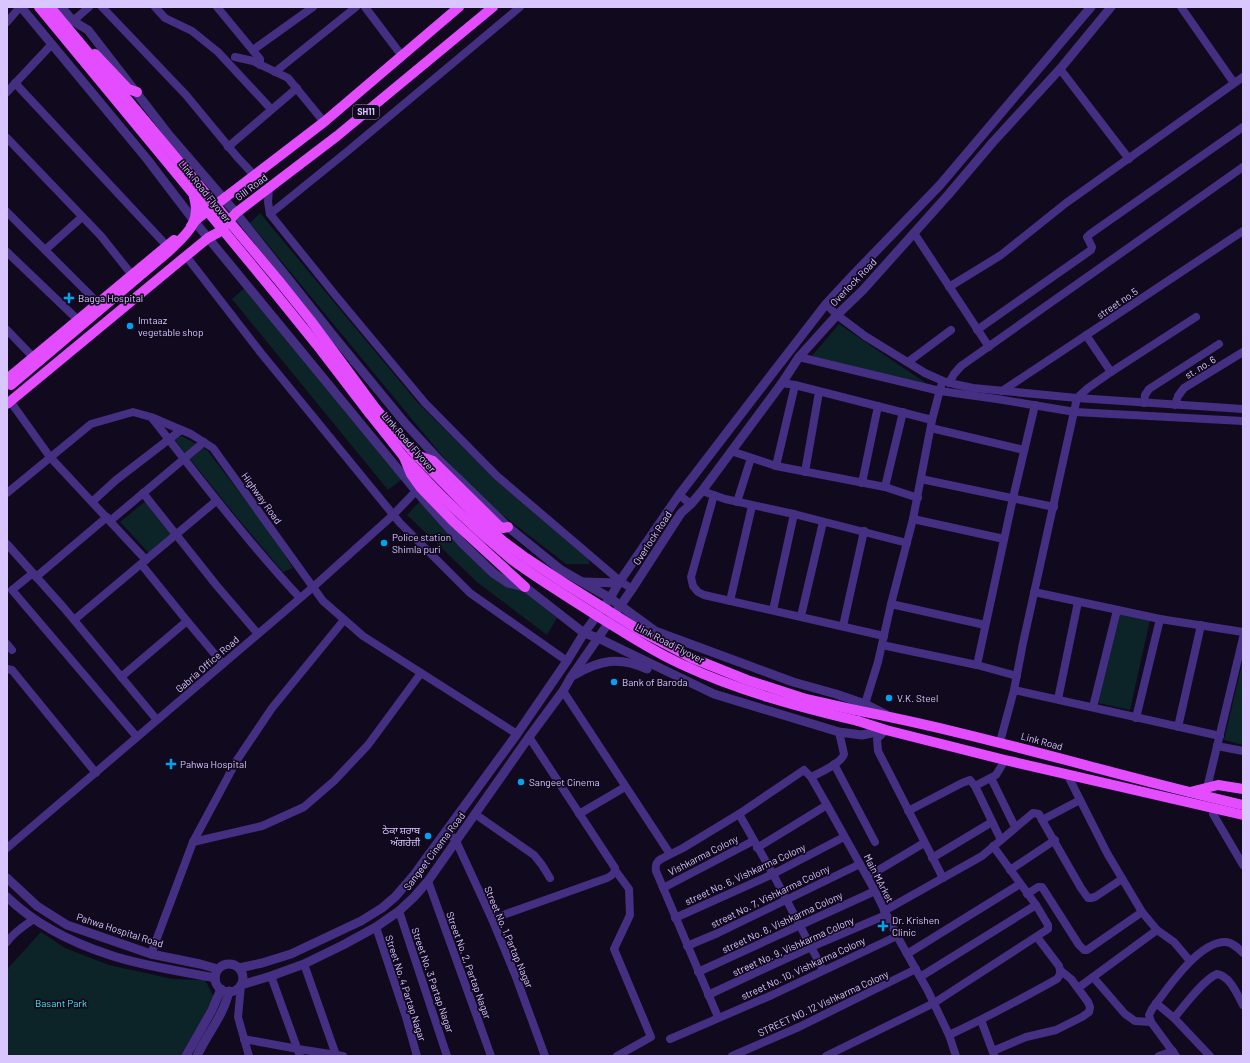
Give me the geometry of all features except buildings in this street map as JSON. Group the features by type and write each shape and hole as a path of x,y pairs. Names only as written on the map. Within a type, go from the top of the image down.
{"main road":[{"name":"Link Road Flyover","path":"39,7 313,340 404,457 458,513 512,559 552,587 646,647 683,666 738,687 797,706 858,721 886,730"},
{"name":"Link Road Flyover","path":"50,7 279,281 376,408 416,455 483,523 504,541 526,558 639,630 692,658 747,680 806,699 889,716"},
{"name":"Gill Road","path":"8,384 33,357 195,222 324,122 459,7"},
{"name":"Gill Road","path":"8,403 208,238 219,232 236,214 337,136 494,7"},
{"path":"72,35 84,42 128,89 137,92"},
{"path":"8,384 168,252 190,230 197,212 194,196"},
{"path":"416,455 433,461 503,526"},
{"path":"404,457 411,474 421,488 453,521 525,587"},
{"name":"Link Road","path":"889,716 1000,742 1185,796"},
{"path":"886,730 1066,774 1185,796 1206,797 1243,805"},
{"path":"1206,797 1218,785 1243,789"},
{"path":"1185,796 1206,797 1243,815"},
{"path":"1185,796 1196,810 1243,822"}],"street":[{"path":"7,22 20,7 147,159 195,222 416,491 463,544 493,573 508,584 525,587 584,633 598,638 714,694 839,732 862,735 886,730"},
{"path":"61,7 72,21 88,30 169,135 236,214 405,423 503,526 561,570 610,598 655,631 793,682 865,704 889,716"},
{"path":"72,21 89,7"},
{"path":"102,7 186,95 228,147 255,176"},
{"path":"155,7 164,18 192,31 218,52 271,109"},
{"path":"217,7 260,59 260,65"},
{"path":"253,50 313,7"},
{"path":"275,72 356,7"},
{"path":"365,7 402,56"},
{"path":"270,214 520,7"},
{"name":"Overlock Road","path":"584,633 610,598 679,495 826,304 940,185 1091,7"},
{"name":"Overlock Road","path":"598,638 682,514 702,491 782,383 800,356 837,315 863,290 948,195 993,142 1060,69 1111,7"},
{"path":"1180,7 1234,83"},
{"path":"7,92 52,44"},
{"path":"235,57 253,61 288,78 324,122"},
{"path":"1060,69 1129,159"},
{"path":"949,287 1001,255 1066,203 1243,77"},
{"path":"15,83 167,246"},
{"path":"228,147 297,88"},
{"path":"977,330 1091,250 1092,247 1086,237 1243,127"},
{"path":"7,138 10,148 101,236 132,275"},
{"path":"865,704 878,662 890,604 918,498 931,424 940,391 946,382 961,366 1243,167"},
{"path":"269,189 268,202 270,214 425,403 497,476 620,582 632,589"},
{"path":"7,212 98,304"},
{"path":"45,250 82,217"},
{"name":"street no.5","path":"1002,391 1243,231"},
{"path":"914,233 988,347"},
{"path":"7,252 78,320"},
{"path":"186,256 261,353 405,529 470,593 567,661"},
{"path":"826,304 837,315 865,336 908,362 946,382 973,388 1077,398 1243,409"},
{"path":"1000,742 1014,690 1077,398 1088,388 1111,372 1196,317"},
{"path":"7,330 33,357"},
{"path":"908,362 951,330"},
{"path":"1086,336 1111,372"},
{"path":"1144,403 1145,395 1153,386 1219,344"},
{"name":"st. no. 6","path":"1175,405 1178,396 1184,388 1243,352"},
{"path":"800,356 940,391 1074,412 1243,421"},
{"path":"782,383 903,412 931,424 1024,450"},
{"path":"776,466 795,385"},
{"path":"805,472 819,392"},
{"path":"8,403 50,457 108,519 144,562 187,621 223,664"},
{"path":"977,665 1013,498 1035,405"},
{"path":"862,483 878,406"},
{"name":"Highway Road","path":"7,493 91,424 133,412 151,417 191,434 213,448 323,601 362,636 517,734"},
{"path":"885,487 903,412"},
{"path":"151,417 216,501 271,567 300,598"},
{"path":"92,502 116,480 181,430"},
{"path":"137,737 12,590 35,575 143,493 204,442"},
{"path":"731,451 776,466 885,487 918,498"},
{"path":"737,502 751,458"},
{"path":"921,479 1054,507"},
{"name":"Gabria Office Road","path":"7,848 313,587 393,515 416,491"},
{"path":"702,491 752,506 794,514 907,543"},
{"path":"143,493 177,534 216,586 258,634"},
{"path":"679,495 691,504"},
{"path":"714,495 692,577 693,586 698,592 730,601 884,636"},
{"path":"74,620 216,501"},
{"path":"730,601 752,506"},
{"path":"773,610 794,514"},
{"path":"913,519 1004,539"},
{"path":"800,616 823,522"},
{"path":"843,626 864,531"},
{"path":"7,544 74,620 157,720"},
{"path":"583,582 620,582"},
{"path":"1034,592 1160,619 1243,632"},
{"path":"1058,699 1078,602"},
{"path":"890,604 985,625"},
{"path":"1093,707 1117,610"},
{"path":"1136,718 1160,619"},
{"path":"151,954 193,842 237,760 272,708 344,620"},
{"path":"121,677 187,621"},
{"path":"1178,727 1201,625"},
{"name":"Sangeet Cinema Road","path":"239,968 291,954 362,921 382,908 395,897 414,875 517,734 567,661 584,633"},
{"name":"Sangeet Cinema Road","path":"241,985 304,964 343,945 376,927 399,911 414,898 428,881 563,691 598,638"},
{"path":"1206,797 1243,638"},
{"path":"882,645 977,665 1017,676"},
{"path":"571,677 591,666 612,660 637,664 690,688 708,695 714,694"},
{"path":"7,669 12,670 96,772"},
{"path":"193,842 262,826 304,807 334,781 368,745 421,673"},
{"path":"1014,690 1220,736"},
{"path":"563,691 670,854"},
{"path":"886,730 877,738 878,751 943,878"},
{"path":"718,1017 675,918 655,865 657,861 739,814 804,770 811,777 844,757 839,732"},
{"path":"529,737 615,870 630,889 630,915 614,949 651,1037 617,1056"},
{"path":"1217,746 1243,751"},
{"path":"975,786 991,778 999,771 1005,760"},
{"path":"834,764 875,842"},
{"path":"1066,774 1107,853 1142,912 1157,930 1174,942 1190,961"},
{"name":"Main MArket","path":"811,777 875,891 897,936 934,1003 949,1035 956,1056"},
{"path":"991,778 1015,827"},
{"path":"908,811 967,780 970,780 975,786 1001,840"},
{"path":"580,814 624,786"},
{"path":"1080,800 1042,820 1088,898 1095,896 1122,879"},
{"name":"Vishkarma Colony","path":"663,888 755,844 827,805"},
{"path":"475,814 534,855 550,878"},
{"path":"739,814 773,874 823,970"},
{"name":"street No. 9, Vishkarma Colony","path":"708,995 885,913 982,856 1015,827 1033,814 1039,814 1042,820"},
{"path":"1213,814 1243,865"},
{"path":"932,858 992,822"},
{"name":"Street No. 1,Partap Nagar","path":"447,830 456,841 492,919 516,977 545,1056"},
{"name":"street No. 6, Vishkarma Colony","path":"675,918 773,874 844,837"},
{"path":"1010,870 1055,840"},
{"path":"867,877 924,843"},
{"path":"826,1056 934,1003 1048,930 1048,924 1036,905 994,846"},
{"name":"street No. 7, Vishkarma Colony","path":"687,946 718,933 860,864"},
{"path":"492,919 607,878 612,875 615,870"},
{"name":"Pahwa Hospital Road","path":"7,878 38,906 67,925 151,954 200,964 216,973"},
{"name":"Street No. 2, Partap Nagar","path":"428,881 491,1056"},
{"path":"907,954 1020,884"},
{"path":"1027,894 1038,886 1042,887 1079,945 1085,950 1142,912"},
{"name":"street No. 8, Vishkarma Colony","path":"698,972 875,891"},
{"path":"7,896 18,907 34,919 71,939 110,955 164,968 216,973"},
{"path":"920,977 1036,905"},
{"name":"Street No. 3 Partap Nagar","path":"399,911 448,1056"},
{"path":"7,942 19,930 34,919"},
{"name":"Street No. 4 Partap Nagar","path":"376,927 406,1017 417,1056"},
{"path":"1078,988 1157,930"},
{"name":"street No. 10, Vishkarma Colony","path":"670,1039 772,995 897,936"},
{"path":"981,1020 994,1054 1026,1037 1056,1030 1089,1012 1090,1007 1088,1002 1078,988 1060,970 1037,937"},
{"path":"1159,1056 1174,1054 1151,1022 1149,1015 1156,1003 1190,961 1208,947 1217,943 1226,942 1234,944 1243,952"},
{"path":"197,1056 202,1052 227,1002 225,990 216,982 216,973 221,966 230,964 239,968 243,976 238,1017 249,1056"},
{"path":"244,1039 299,1053 340,1056 304,964"},
{"name":"STREET NO. 12 Vishkarma Colony","path":"735,1054 799,1027 916,969"},
{"path":"949,1035 981,1020 1057,979 1060,970"},
{"path":"1174,1018 1203,985 1211,977 1217,974 1222,975 1230,983 1243,1004"},
{"path":"271,976 299,1053"},
{"path":"1093,977 1125,1014 1135,1021 1151,1022"},
{"path":"225,990 234,990 241,985"},
{"path":"186,1056 225,990"},
{"path":"1156,1003 1174,1018 1210,1056"}],"green space":[{"path":"260,213 418,403 497,481 586,552 590,564 566,564 483,500 439,452 250,223"},
{"path":"248,285 405,477 388,490 232,299"},
{"path":"839,324 927,384 812,356"},
{"path":"182,436 207,450 270,532 293,568 283,572 235,515 174,439"},
{"path":"422,499 493,565 557,618 547,635 477,582 407,515"},
{"path":"147,500 175,531 149,553 120,522"},
{"path":"1113,612 1150,620 1130,710 1098,703"},
{"path":"1243,660 1243,745 1224,740"},
{"name":"Basant Park","path":"41,932 65,948 109,965 173,979 205,980 214,997 181,1056 7,1056 7,972 9,967"}],"place":[{"name":"Bagga Hospital","path":"69,298"},
{"name":"Imtaaz vegetable shop","path":"130,326"},
{"name":"Police station Shimla puri","path":"384,543"},
{"name":"Bank of Baroda","path":"614,682"},
{"name":"V.K. Steel","path":"889,698"},
{"name":"Pahwa Hospital","path":"171,764"},
{"name":"Sangeet Cinema","path":"521,782"},
{"name":"ਠੇਕਾ ਸ਼ਰਾਬ ਅੰਗਰੇਜ਼ੀ","path":"428,836"},
{"name":"Dr. Krishen Clinic","path":"883,926"}]}
